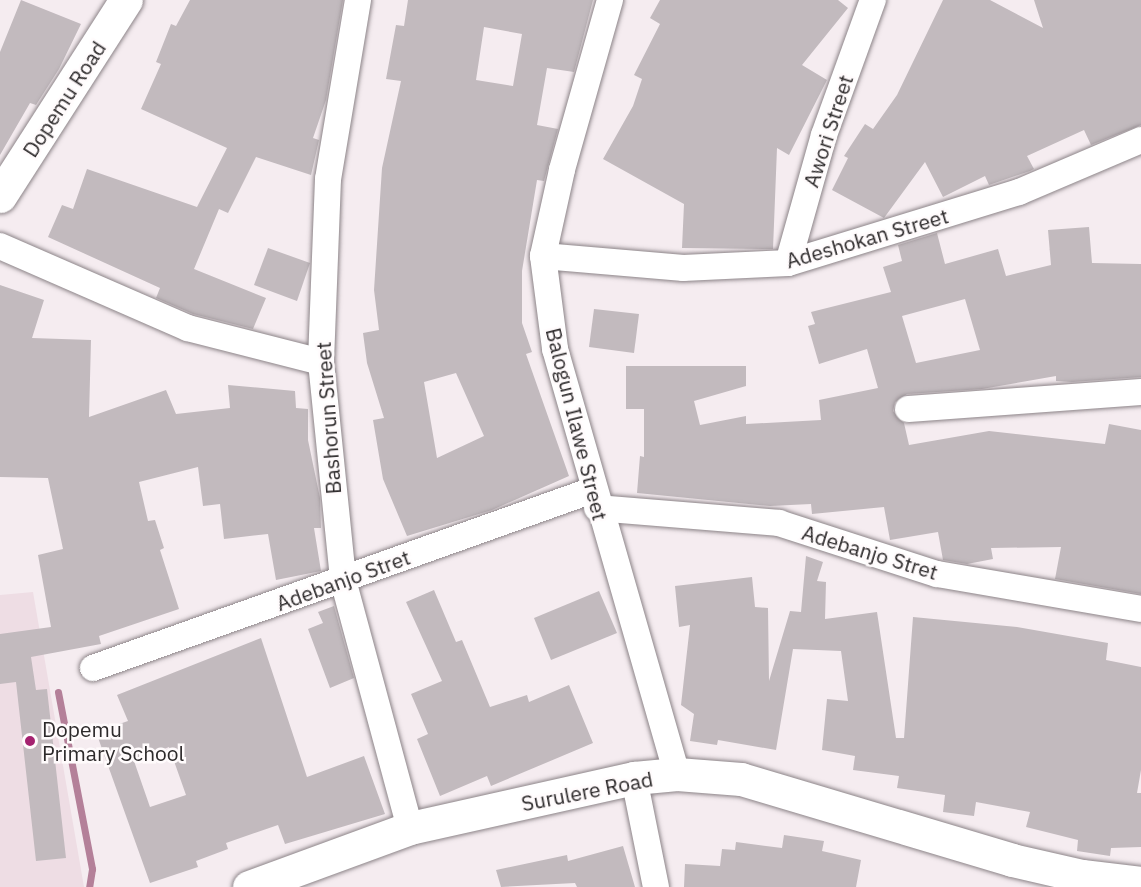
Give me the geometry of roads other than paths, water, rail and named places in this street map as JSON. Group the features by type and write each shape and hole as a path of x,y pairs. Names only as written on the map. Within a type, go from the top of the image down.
{"main road":[{"name":"Dopemu Road","path":"0,196 126,0"},
{"name":"Surulere Road","path":"249,887 410,828 634,778 677,774 741,779 928,837 1082,876 1141,882"}],"street":[{"name":"Bashorun Street","path":"358,0 328,179 321,362 344,580 410,828"},
{"name":"Balogun Ilawe Street","path":"610,0 562,170 543,256 555,349 595,499 677,774"},
{"name":"Awori Street","path":"788,263 824,135 873,0"},
{"name":"Adeshokan Street","path":"543,256 683,268 788,263 1019,192 1141,140"},
{"path":"0,246 188,328 321,362"},
{"path":"908,409 1141,392"},
{"name":"Adebanjo Stret","path":"93,668 344,580 595,499 779,523 937,574 1141,609"},
{"path":"634,778 656,887"}],"waterway":[{"path":"58,692 92,869 89,887"}],"place":[{"name":"Dopemu Primary School","path":"30,741"}]}
